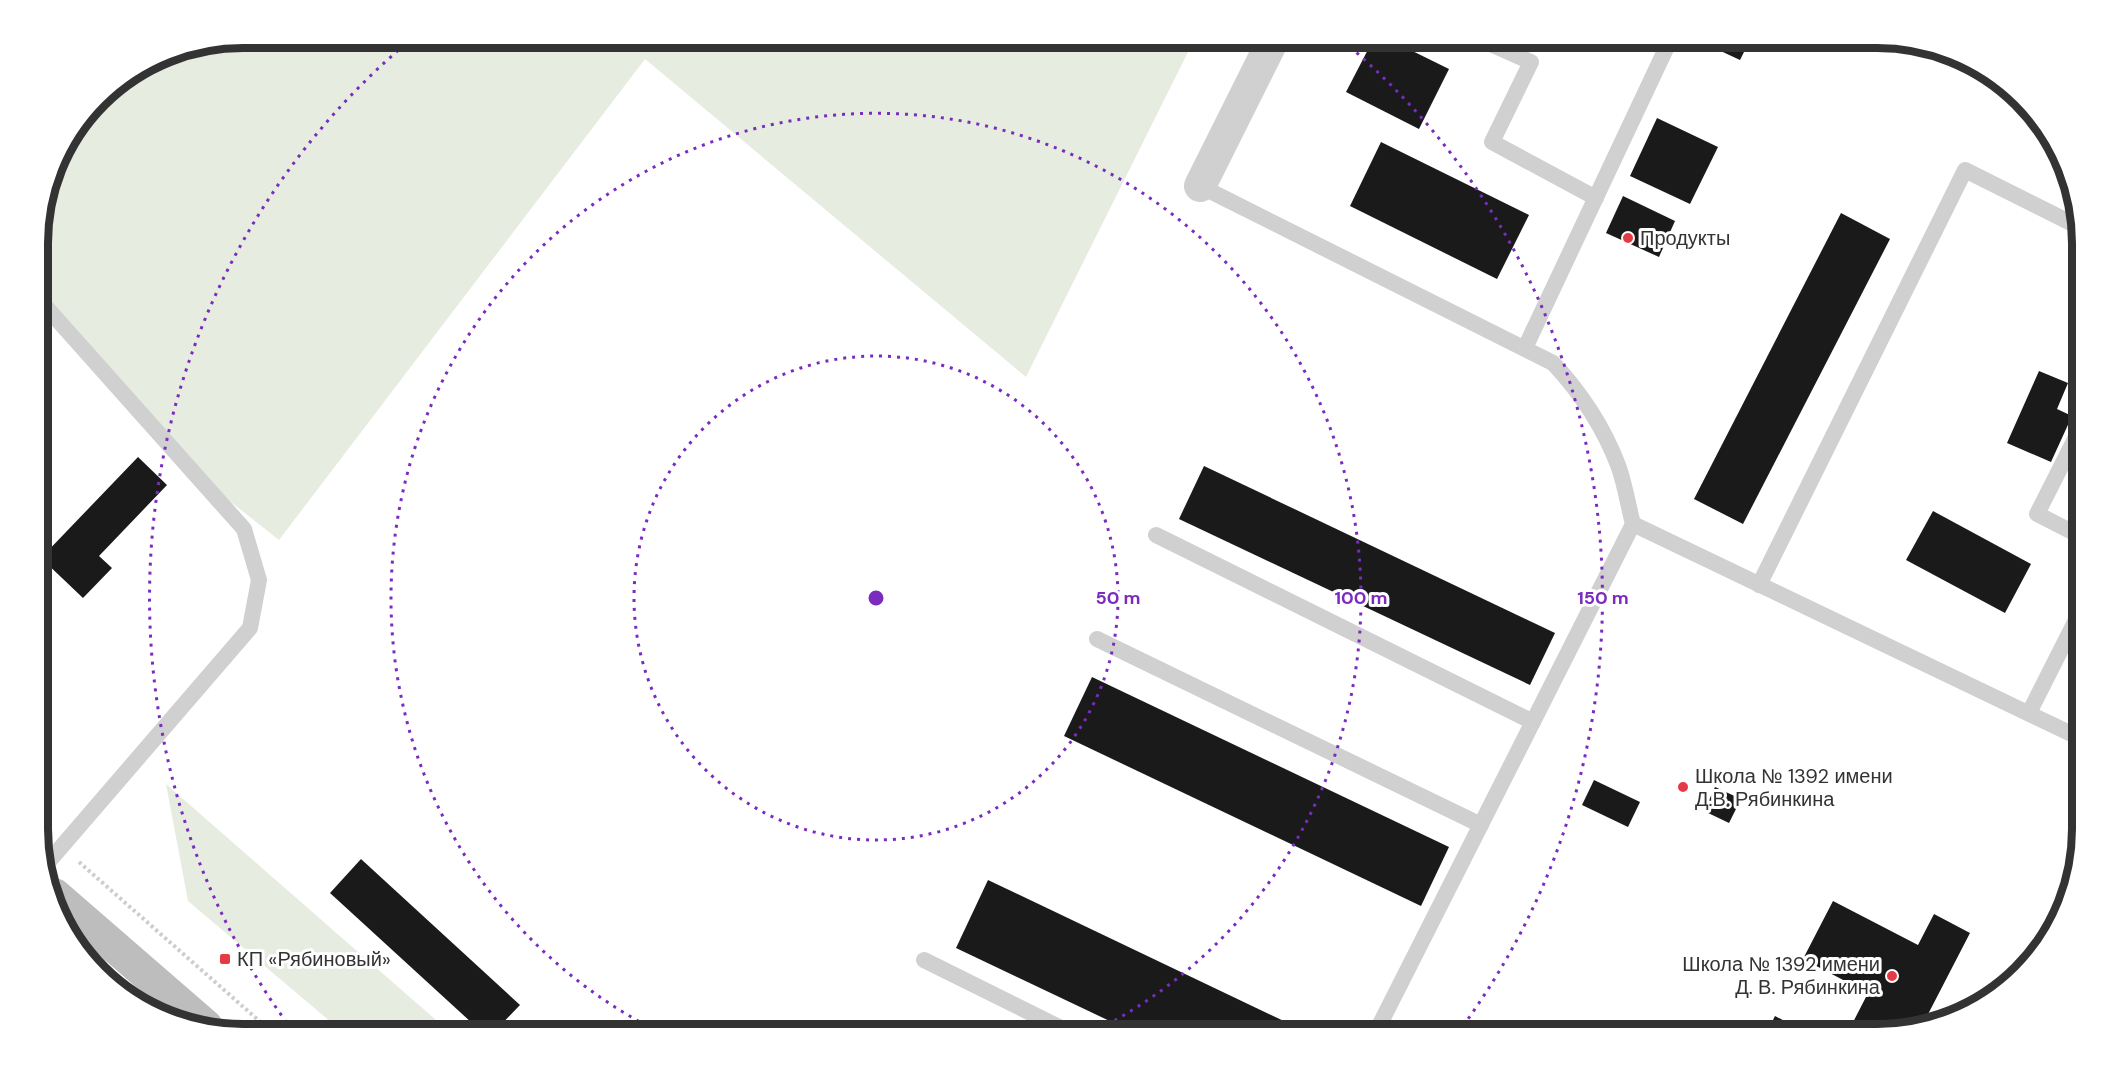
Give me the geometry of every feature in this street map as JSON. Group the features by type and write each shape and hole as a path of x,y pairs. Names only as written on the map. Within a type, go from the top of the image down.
{"main road":[{"path":"62,900 197,1018"}],"street":[{"path":"1200,186 1269,48"}],"lane":[{"path":"1500,48 1531,62 1492,142 1596,198"},
{"path":"1525,348 1666,48"},
{"path":"1759,585 1965,170 2070,223"},
{"path":"1200,186 1553,363 1576,388 1598,421 1618,466 1633,525 1380,1024"},
{"path":"48,309 244,529 259,580 250,628 51,859"},
{"path":"2072,445 2037,514 2072,532"},
{"path":"1633,525 2072,734"},
{"path":"1156,535 1533,722"},
{"path":"2029,713 2072,628"},
{"path":"1096,639 1481,825"},
{"path":"924,960 1053,1024"}],"path":[{"path":"62,847 262,1024"}],"shaded area":[{"path":"230,48 1190,48 1026,377 645,59 279,540 217,491 48,314 48,230 55,193 68,157 88,124 114,96 157,68 180,58"},
{"path":"166,784 441,1024 333,1024 188,901"}],"building":[{"path":"1369,48 1406,48 1449,69 1419,129 1346,92"},
{"path":"1714,48 1746,48 1740,60"},
{"path":"1657,118 1718,147 1690,204 1630,176"},
{"path":"1381,142 1529,215 1497,279 1350,206"},
{"path":"1623,196 1675,221 1659,257 1606,233"},
{"path":"1841,213 1890,239 1743,524 1694,499"},
{"path":"2039,371 2068,383 2057,409 2072,416 2051,462 2007,443"},
{"path":"138,457 167,485 99,556 112,568 83,598 48,565 48,551"},
{"path":"1204,466 1555,633 1530,685 1179,519"},
{"path":"1933,511 2031,564 2005,613 1906,560"},
{"path":"1092,677 1449,847 1421,906 1064,736"},
{"path":"1594,780 1640,802 1628,827 1582,805"},
{"path":"1715,787 1741,799 1729,823 1704,811"},
{"path":"361,859 520,1005 502,1024 473,1024 330,893"},
{"path":"988,880 1290,1024 1116,1024 956,948"},
{"name":"Школа № 1392 имени Д. В. Рябинкина","path":"1833,901 1918,945 1934,914 1970,933 1926,1017 1890,1024 1852,1024 1868,993 1803,959"},
{"path":"1775,1016 1790,1024 1771,1024"}],"place":[{"name":"Продукты","path":"1628,238"},
{"name":"Школа № 1392 имени Д.В. Рябинкина","path":"1683,787"},
{"name":"КП «Рябиновый»","path":"225,959"},
{"name":"Школа № 1392 имени Д. В. Рябинкина","path":"1892,976"}]}
